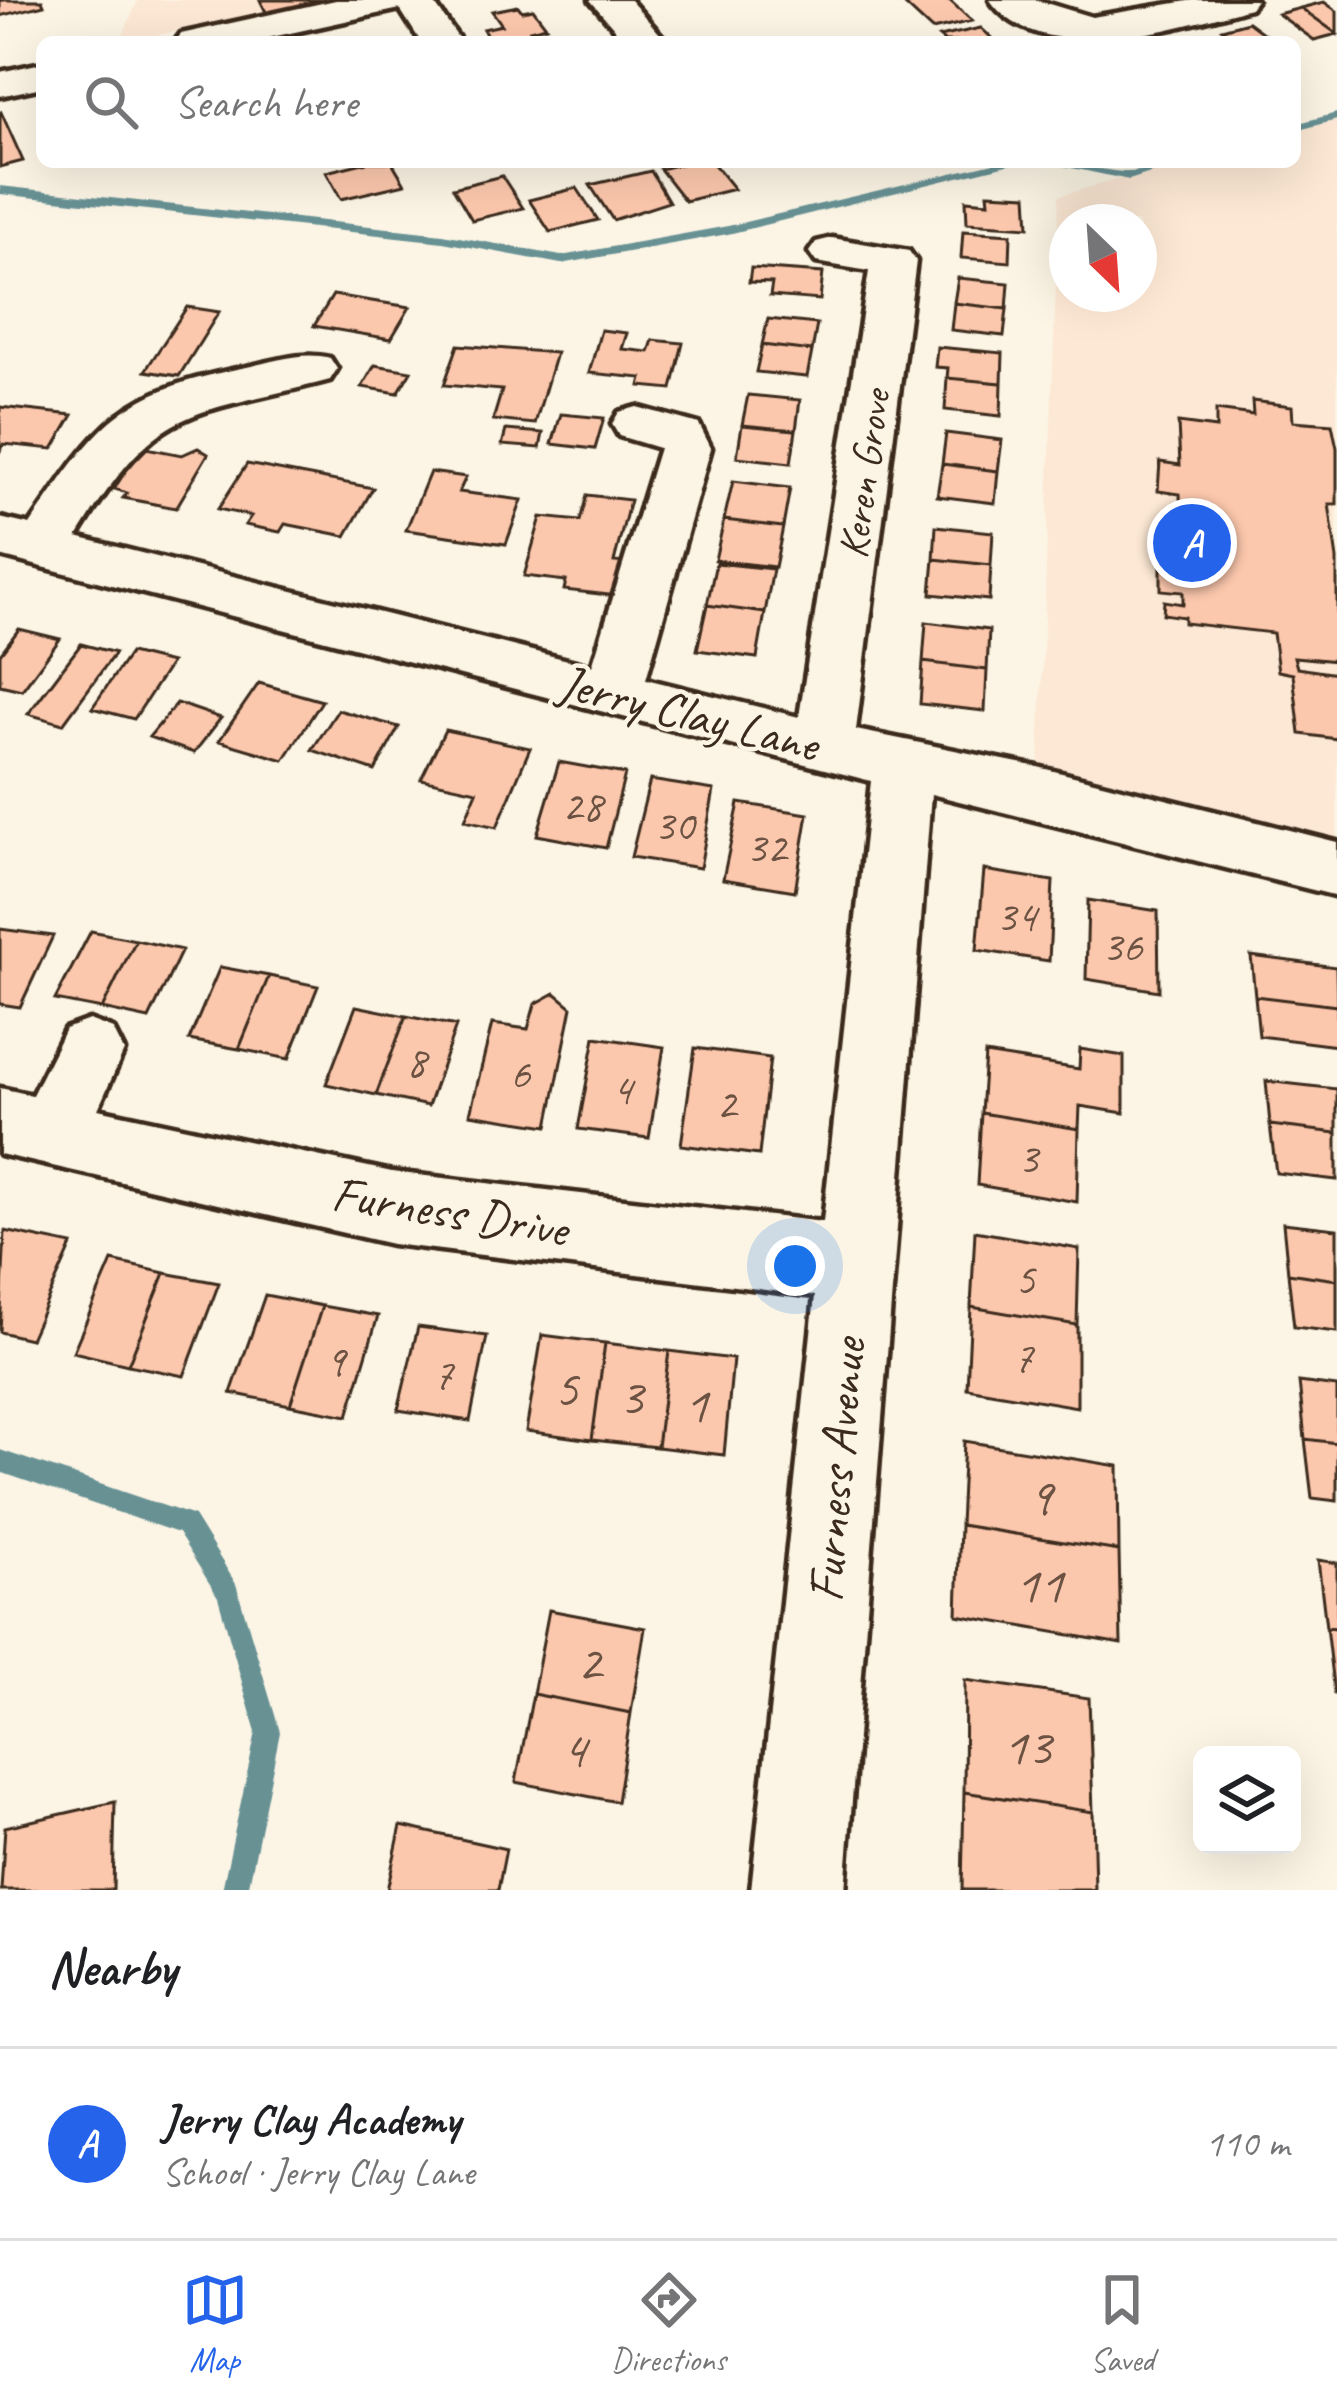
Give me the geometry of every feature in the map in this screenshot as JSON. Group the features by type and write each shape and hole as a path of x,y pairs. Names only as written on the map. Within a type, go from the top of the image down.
{"street":[{"path":"205,27 389,0"},
{"path":"413,0 437,36"},
{"path":"609,0 642,36"},
{"path":"1009,0 1056,27 1095,32 1237,0"},
{"path":"0,84 36,76"},
{"name":"Keren Grove","path":"824,747 893,261 832,252"},
{"name":"Jerry Clay Lane","path":"313,369 209,394 144,419 119,437 22,542 824,747 1038,792 1337,869"},
{"path":"613,693 685,448 681,436 664,427 637,424"},
{"name":"Furness Avenue","path":"798,1890 903,764"},
{"name":"Furness Drive","path":"88,1051 26,1126 392,1208 853,1263"}],"shaded area":[{"path":"138,0 347,0 152,36 123,36"},
{"path":"1337,116 1337,869 1038,792 1055,312 1157,312 1157,204 1059,204 1059,196 1157,168 1301,168 1301,126"}],"building":[{"path":"0,0 42,0 44,5 0,16"},
{"path":"260,0 319,0 322,4 267,14"},
{"path":"949,0 972,21 932,30 905,5"},
{"path":"1324,2 1337,11 1337,34 1301,8"},
{"path":"518,6 522,11 533,9 546,26 530,30 534,36 487,36 483,29 502,25 492,11"},
{"path":"1301,8 1337,34 1314,40 1278,14"},
{"path":"1248,22 1267,36 1231,36 1222,29"},
{"path":"981,28 990,36 944,36"},
{"path":"0,113 23,161 0,167"},
{"path":"396,168 405,184 341,199 326,172"},
{"path":"717,168 734,189 685,201 660,169"},
{"path":"651,171 669,202 613,220 590,185"},
{"path":"502,176 523,208 472,220 453,188"},
{"path":"577,188 598,220 550,232 529,200"},
{"path":"988,193 1027,195 1029,227 967,223 966,200 989,202"},
{"path":"963,231 1011,234 1010,262 961,258"},
{"path":"751,268 823,273 820,300 770,296 772,283 749,282"},
{"path":"958,278 1009,283 1007,309 954,303"},
{"path":"333,295 410,307 391,339 314,326"},
{"path":"954,303 1007,309 1004,336 951,330"},
{"path":"187,307 219,312 179,376 145,371"},
{"path":"768,319 817,324 812,351 762,345"},
{"path":"601,330 627,333 622,349 649,352 653,340 683,343 672,389 640,386 642,378 589,373"},
{"path":"458,345 556,353 535,424 493,420 502,390 444,385"},
{"path":"762,345 812,351 807,377 756,372"},
{"path":"937,347 1003,353 1002,383 947,378 948,368 935,367"},
{"path":"375,365 411,371 398,393 362,387"},
{"path":"947,378 1002,383 1001,416 945,410"},
{"path":"748,395 800,400 796,430 742,425"},
{"path":"1252,401 1292,406 1293,421 1332,424 1337,504 1329,504 1337,559 1337,661 1294,657 1297,668 1337,674 1337,739 1300,734 1293,674 1278,671 1273,633 1184,623 1184,617 1163,614 1164,601 1183,604 1183,592 1161,590 1161,558 1182,562 1180,494 1158,491 1160,462 1180,465 1178,423 1216,428 1216,410 1253,415"},
{"path":"0,407 73,415 53,449 4,444 0,451"},
{"path":"561,414 604,418 595,449 552,444"},
{"path":"742,425 796,430 791,463 737,457"},
{"path":"506,430 543,433 540,448 502,445"},
{"path":"946,433 1002,440 998,471 942,464"},
{"path":"141,447 182,455 198,448 208,454 176,508 123,498 127,493 114,489"},
{"path":"247,464 373,488 346,536 285,524 280,532 245,525 251,516 218,509"},
{"path":"942,464 998,471 995,503 937,496"},
{"path":"430,472 466,477 459,492 522,500 506,544 406,530"},
{"path":"733,481 790,488 783,527 724,520"},
{"path":"587,495 630,500 614,562 626,563 618,596 564,590 566,581 524,576 541,517 580,521"},
{"path":"724,520 783,527 775,567 715,560"},
{"path":"936,526 993,532 991,565 934,559"},
{"path":"934,559 991,565 989,600 931,594"},
{"path":"716,563 773,569 765,613 707,605"},
{"path":"707,605 765,613 757,658 697,650"},
{"path":"926,622 989,630 987,670 923,662"},
{"path":"19,629 60,639 22,690 0,685 0,654"},
{"path":"81,644 115,653 63,724 28,714"},
{"path":"130,653 171,663 134,719 92,708"},
{"path":"923,662 987,670 985,711 920,704"},
{"path":"259,683 322,701 284,760 219,741"},
{"path":"177,703 221,718 194,753 149,737"},
{"path":"338,710 399,727 375,771 312,750"},
{"path":"445,730 530,748 497,827 465,820 477,791 421,779"},
{"path":"559,762 625,774 606,848 537,835"},
{"path":"650,780 714,790 700,868 631,857"},
{"path":"739,803 808,814 795,891 723,879"},
{"path":"984,870 1053,881 1049,961 977,950"},
{"path":"1088,900 1158,911 1159,991 1086,979"},
{"path":"0,929 53,936 20,1007 0,1004"},
{"path":"91,931 136,940 102,1009 55,1000"},
{"path":"136,940 182,950 149,1019 102,1009"},
{"path":"1251,956 1336,967 1337,1006 1255,996"},
{"path":"220,967 269,976 239,1049 189,1040"},
{"path":"269,976 318,986 289,1059 239,1049"},
{"path":"555,993 572,1007 548,1126 470,1114 492,1024 528,1029 535,1004"},
{"path":"1255,996 1337,1006 1337,1046 1259,1036"},
{"path":"356,1006 406,1016 376,1095 326,1084"},
{"path":"406,1016 456,1026 428,1106 376,1095"},
{"path":"595,1037 664,1047 649,1138 578,1129"},
{"path":"695,1048 770,1058 759,1155 681,1145"},
{"path":"1080,1049 1124,1056 1124,1113 1080,1106 1079,1129 981,1113 985,1054 1079,1069"},
{"path":"1266,1081 1337,1089 1337,1133 1270,1125"},
{"path":"981,1113 1079,1129 1077,1202 977,1185"},
{"path":"1270,1125 1337,1133 1337,1180 1276,1173"},
{"path":"1283,1223 1337,1229 1337,1280 1288,1273"},
{"path":"5,1231 72,1245 30,1339 0,1332"},
{"path":"975,1231 1079,1249 1077,1325 971,1307"},
{"path":"112,1261 165,1273 128,1365 73,1352"},
{"path":"165,1273 219,1283 184,1376 128,1365"},
{"path":"1288,1273 1337,1280 1337,1332 1294,1327"},
{"path":"265,1295 322,1306 290,1405 231,1393"},
{"path":"322,1306 378,1316 348,1416 290,1405"},
{"path":"971,1307 1077,1325 1077,1407 967,1388"},
{"path":"418,1327 487,1336 470,1421 398,1410"},
{"path":"542,1335 605,1343 592,1440 526,1431"},
{"path":"605,1343 669,1351 657,1447 592,1440"},
{"path":"669,1351 733,1359 724,1455 657,1447"},
{"path":"1299,1382 1337,1387 1337,1443 1305,1439"},
{"path":"1305,1439 1337,1443 1337,1501 1312,1498"},
{"path":"964,1441 1118,1466 1119,1551 960,1525"},
{"path":"960,1525 1119,1551 1121,1644 957,1615"},
{"path":"1318,1560 1337,1563 1337,1628 1326,1627"},
{"path":"549,1610 645,1628 631,1713 533,1694"},
{"path":"1326,1627 1337,1628 1337,1695 1334,1694"},
{"path":"965,1680 1089,1698 1093,1812 964,1792"},
{"path":"533,1694 631,1713 617,1802 516,1782"},
{"path":"964,1792 1093,1812 1095,1890 962,1890"},
{"path":"115,1802 113,1890 1,1890 5,1827"},
{"path":"401,1826 506,1849 498,1890 387,1890"}],"waterway":[{"path":"1301,126 1337,116"},
{"path":"0,190 443,238 561,260 728,230 988,168"},
{"path":"1084,168 1129,176 1157,168"},
{"path":"0,1461 186,1524 228,1592 268,1732 235,1890"}],"place":[{"name":"Jerry Clay Academy","path":"1192,543"}]}
